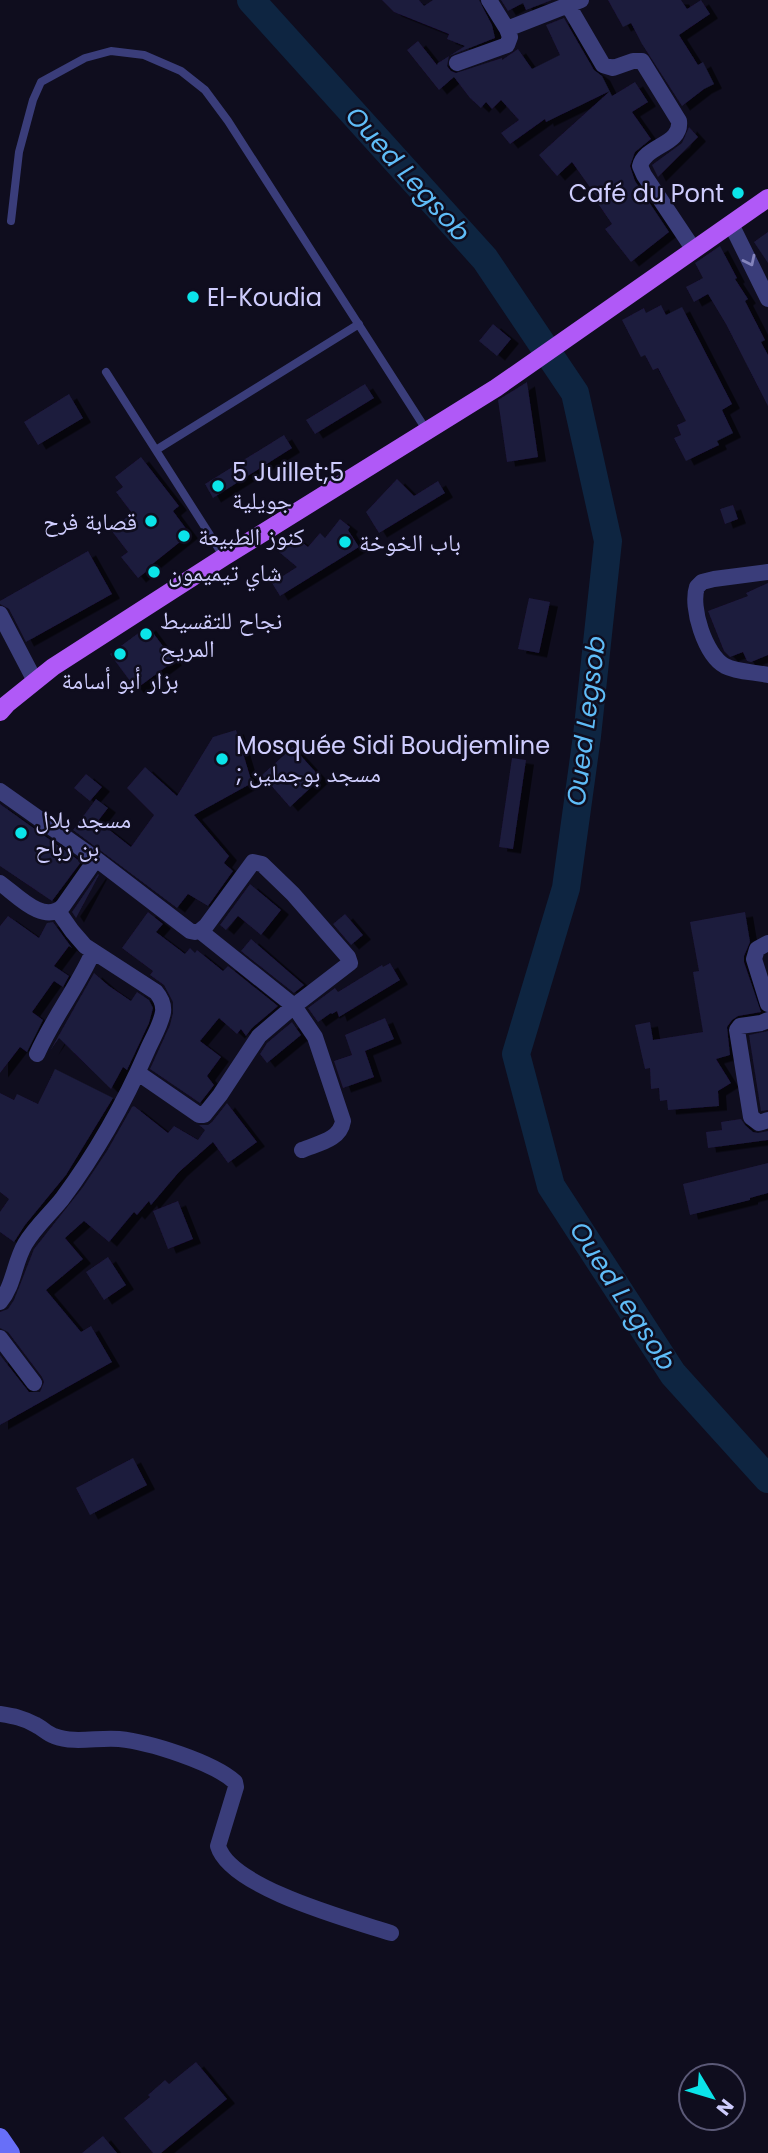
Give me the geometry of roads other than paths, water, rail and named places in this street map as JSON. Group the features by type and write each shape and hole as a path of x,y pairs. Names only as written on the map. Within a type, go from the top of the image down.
{"main road":[{"path":"0,712 53,667 496,388 768,198"},
{"path":"0,2137 11,2153"}],"street":[{"path":"457,63 507,45 510,37 489,0"},
{"path":"506,29 575,3 603,65 613,68 633,61 642,61 680,121 680,126 674,136 645,155 640,166 694,250"},
{"path":"731,224 768,299"},
{"path":"768,572 707,580 697,587 695,594 697,617 703,636 720,662 732,668 768,675"},
{"path":"0,614 35,681"},
{"path":"0,791 96,859 190,931 200,931 295,1006 315,1037 343,1121 342,1130 337,1136 302,1150"},
{"path":"0,883 32,907 44,912 58,911 96,859"},
{"path":"138,1073 201,1116 210,1110 259,1036 348,966 350,960 293,894 257,861 253,862 200,931"},
{"path":"0,1302 10,1287 25,1243 92,1157 118,1114 162,1017 160,996 93,952 78,938 58,911"},
{"path":"768,943 757,949 754,955 768,1004"},
{"path":"37,1054 45,1036 75,990 93,952"},
{"path":"768,1020 740,1026 737,1030 751,1117 759,1123 768,1120"},
{"path":"0,1338 34,1383"},
{"path":"0,1714 17,1716 53,1736 68,1739 118,1739 149,1745 222,1773 235,1782 236,1787 218,1846 228,1863 259,1885 332,1915 391,1933"}],"lane":[{"path":"11,221 19,152 33,100 41,82 85,58 111,51 144,55 181,71 205,90 228,121 427,431"},
{"path":"156,450 359,324"},
{"path":"106,372 224,557"}],"waterway":[{"name":"Oued Legsob","path":"251,0 485,259 575,393 608,541 587,736 566,888 516,1054 551,1186 673,1374 768,1479"}],"place":[{"name":"Café du Pont","path":"738,193"},
{"name":"El-Koudia","path":"193,297"},
{"name":"5 Juillet;5 جويلية","path":"218,486"},
{"name":"قصابة فرح","path":"151,521"},
{"name":"كنوز الطبيعة","path":"184,536"},
{"name":"باب الخوخة","path":"345,542"},
{"name":"شاي تيميمون","path":"154,572"},
{"name":"نجاح للتقسيط المريح","path":"146,634"},
{"name":"بزار أبو أسامة","path":"120,654"},
{"name":"Mosquée Sidi Boudjemline ; مسجد بوجملين","path":"222,759"},
{"name":"مسجد بلال بن رباح","path":"21,833"}]}
